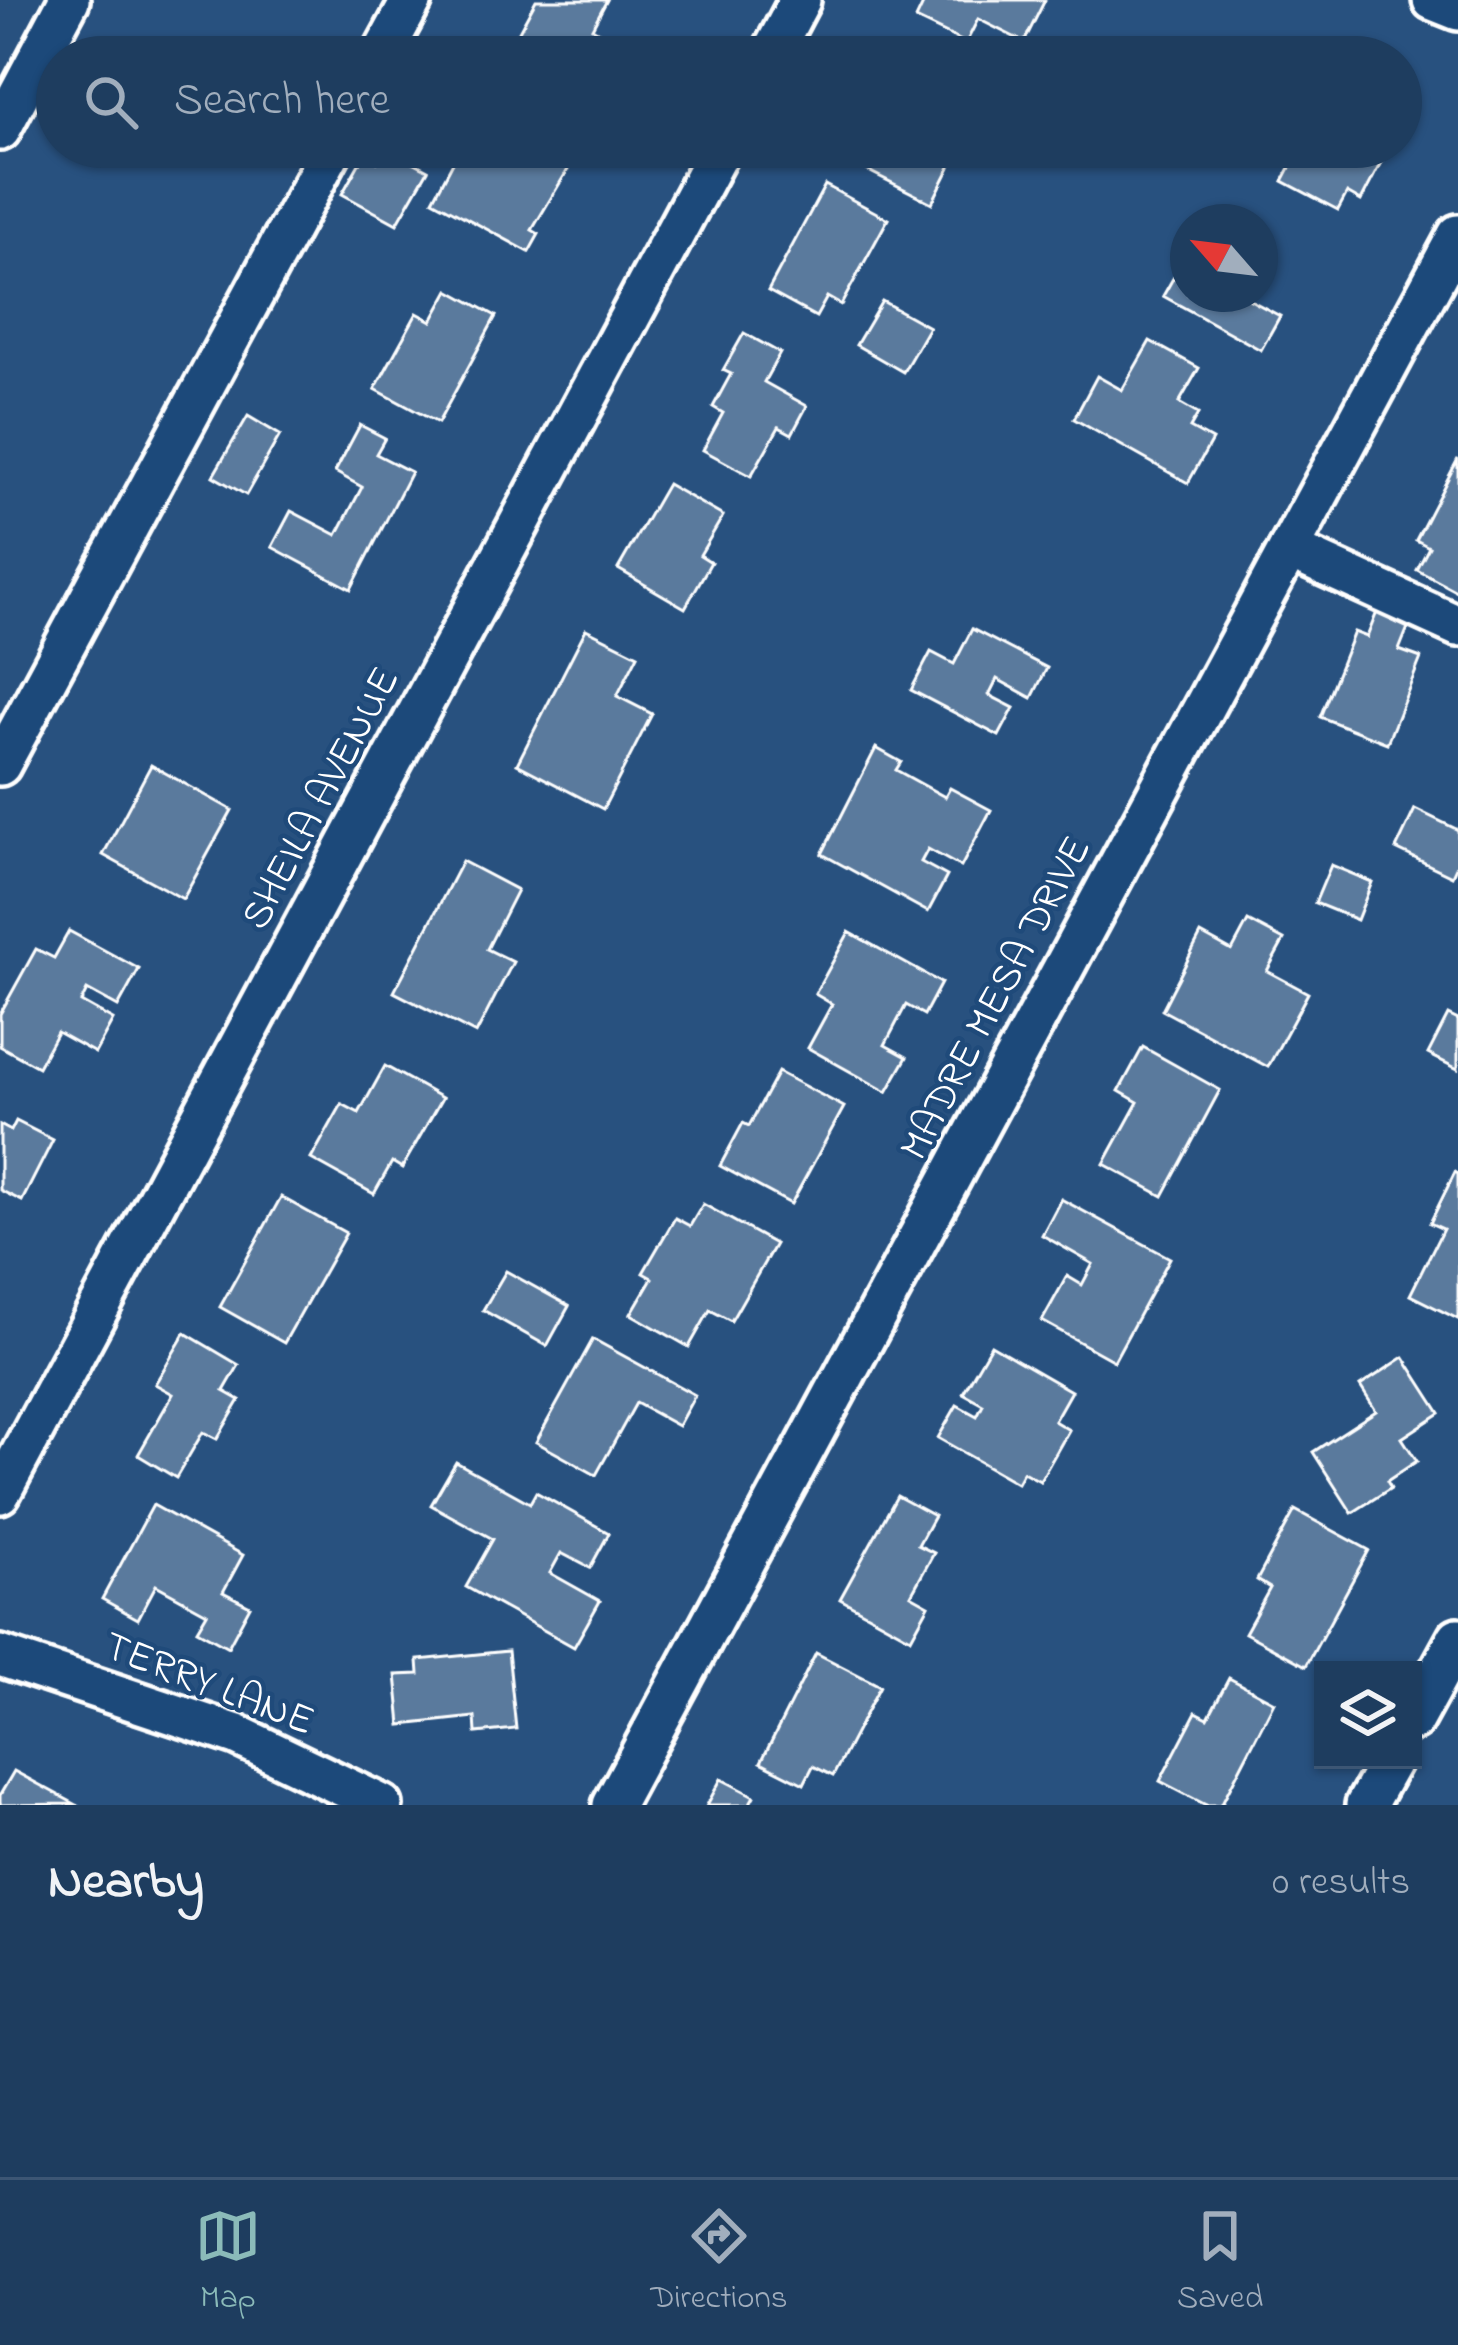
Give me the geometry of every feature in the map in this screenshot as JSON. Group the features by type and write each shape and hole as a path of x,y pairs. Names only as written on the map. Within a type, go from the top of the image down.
{"street":[{"path":"49,36 68,0"},
{"path":"392,36 412,0"},
{"path":"781,36 800,0"},
{"path":"1433,0 1458,10"},
{"path":"0,130 36,61"},
{"path":"0,765 322,168"},
{"name":"SHEILA AVENUE","path":"0,1493 710,168"},
{"name":"MADRE MESA DRIVE","path":"613,1805 1458,235"},
{"path":"1289,549 1458,626"},
{"path":"1422,1704 1458,1638"},
{"name":"TERRY LANE","path":"0,1655 237,1735 382,1805"},
{"path":"1366,1805 1386,1769"}],"building":[{"path":"536,0 607,0 592,28 606,36 516,36"},
{"path":"925,0 1045,0 1027,36 1012,36 978,19 970,36 951,36 916,19"},
{"path":"357,168 428,170 397,224 342,194"},
{"path":"450,168 569,168 532,230 539,234 529,252 433,200"},
{"path":"863,168 950,168 932,203"},
{"path":"1290,168 1378,168 1361,201 1347,193 1338,210 1283,181"},
{"path":"825,185 888,219 841,305 827,297 816,317 768,291"},
{"path":"449,290 496,316 438,423 375,389 417,313 432,321"},
{"path":"882,301 929,327 903,372 856,345"},
{"path":"1192,312 1273,312 1280,316 1261,350"},
{"path":"744,333 780,353 764,382 807,406 792,434 779,427 751,476 703,450 723,413 713,407 731,374 723,370"},
{"path":"1150,341 1199,368 1179,403 1198,414 1190,428 1212,440 1188,483 1074,419 1097,376 1122,390"},
{"path":"248,416 280,435 246,495 213,476"},
{"path":"360,425 385,438 376,454 411,472 351,589 272,547 291,511 337,535 362,487 335,472"},
{"path":"1458,459 1458,592 1417,570 1429,547 1416,540"},
{"path":"667,484 723,516 700,555 711,562 685,608 618,569"},
{"path":"1379,607 1411,620 1399,650 1421,658 1387,743 1320,717 1354,632 1367,637"},
{"path":"586,629 638,655 617,696 652,714 603,809 517,764"},
{"path":"972,629 1047,668 1032,698 997,679 989,695 1014,708 999,736 911,690 931,652 954,664"},
{"path":"876,748 901,762 896,770 945,797 950,788 991,810 961,867 928,849 921,862 947,876 928,912 822,854"},
{"path":"151,765 232,810 183,899 103,855"},
{"path":"1415,809 1458,830 1458,863 1452,876 1396,849"},
{"path":"462,861 517,890 487,949 513,962 476,1034 394,992"},
{"path":"1331,865 1372,882 1357,920 1315,903"},
{"path":"1248,921 1284,940 1267,971 1308,993 1268,1067 1162,1010 1201,934 1232,951"},
{"path":"69,931 139,969 118,1007 87,990 81,1002 113,1020 95,1053 57,1032 38,1067 0,1046 0,1014 36,949 54,958"},
{"path":"849,932 941,983 924,1015 906,1005 885,1045 907,1057 887,1092 808,1048 832,1004 815,994"},
{"path":"1448,1015 1458,1020 1458,1069 1428,1054"},
{"path":"1143,1047 1220,1090 1163,1196 1104,1164 1138,1102 1119,1091"},
{"path":"385,1066 442,1098 402,1168 392,1162 374,1194 311,1159 342,1104 359,1113"},
{"path":"778,1072 844,1107 791,1204 720,1166 743,1123 749,1126"},
{"path":"16,1121 53,1140 22,1201 0,1190 0,1125 11,1131"},
{"path":"1455,1172 1458,1319 1410,1295 1443,1229 1430,1223"},
{"path":"281,1197 346,1233 284,1343 220,1307"},
{"path":"1061,1199 1170,1258 1114,1361 1042,1321 1067,1276 1082,1285 1093,1264 1042,1235"},
{"path":"703,1204 775,1244 731,1321 710,1310 689,1347 631,1314 652,1278 643,1273 675,1218 690,1226"},
{"path":"506,1271 569,1306 547,1346 483,1310"},
{"path":"185,1333 239,1365 224,1391 240,1400 217,1439 203,1432 176,1478 138,1455 173,1394 155,1384"},
{"path":"593,1339 695,1395 678,1426 636,1403 596,1475 536,1442"},
{"path":"991,1345 1071,1391 1054,1421 1069,1430 1040,1481 1023,1472 1017,1483 938,1438 957,1405 977,1416 983,1404 963,1393"},
{"path":"1404,1357 1440,1413 1402,1438 1417,1461 1387,1481 1391,1488 1352,1513 1313,1452 1376,1411 1360,1386"},
{"path":"456,1462 530,1503 536,1492 609,1533 590,1568 561,1553 550,1573 600,1601 574,1647 466,1587 493,1539 431,1505"},
{"path":"897,1496 934,1516 918,1545 934,1553 911,1595 929,1605 911,1638 840,1599"},
{"path":"153,1505 243,1555 223,1592 250,1606 228,1647 197,1630 207,1613 156,1585 138,1619 102,1599"},
{"path":"1295,1510 1369,1550 1306,1666 1245,1633 1270,1588 1257,1580"},
{"path":"508,1651 516,1729 476,1733 475,1717 401,1725 396,1675 419,1674 418,1660"},
{"path":"816,1653 880,1686 833,1776 813,1766 804,1784 761,1762"},
{"path":"1229,1678 1274,1702 1221,1805 1206,1805 1160,1781 1196,1712 1208,1718"},
{"path":"14,1771 75,1804 0,1805 0,1795"},
{"path":"721,1779 754,1796 749,1805 707,1805"}]}
